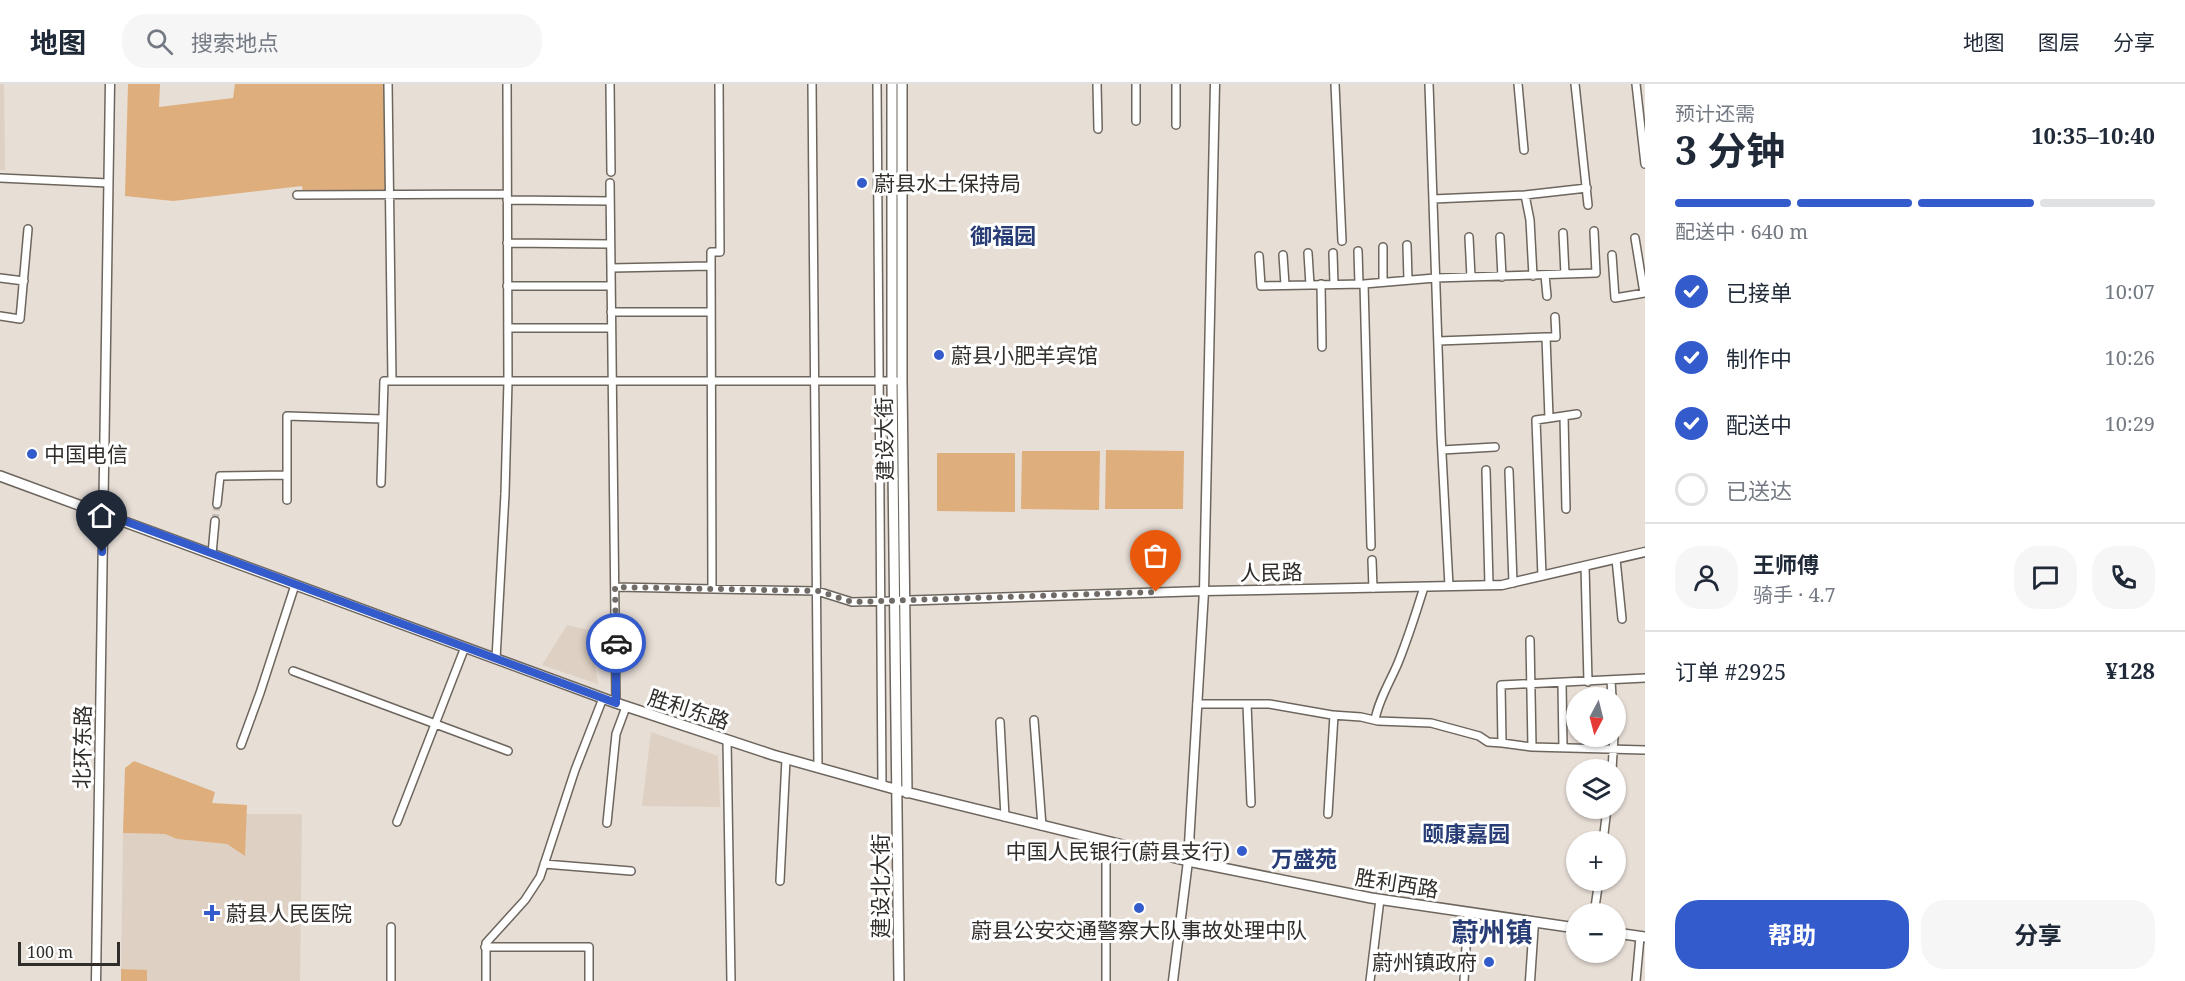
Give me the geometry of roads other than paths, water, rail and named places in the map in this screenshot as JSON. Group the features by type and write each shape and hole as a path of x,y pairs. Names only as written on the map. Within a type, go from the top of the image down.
{"main road":[{"name":"建设大街","path":"892,84 897,381 904,601 902,791"},
{"name":"建设大街","path":"902,84 894,601 902,791"},
{"name":"胜利东路","path":"0,476 626,707 786,759 902,791"},
{"name":"胜利西路","path":"902,791 1188,861 1380,899 1566,927"},
{"name":"建设北大街","path":"899,981 902,791"},
{"path":"1626,934 1643,937"}],"street":[{"name":"北环东路","path":"96,981 110,84"},
{"path":"388,84 392,381"},
{"path":"496,659 505,494 508,381 507,84"},
{"path":"610,84 611,172"},
{"path":"712,588 711,252 720,252 719,84"},
{"path":"812,84 818,768"},
{"path":"878,84 882,786"},
{"path":"1097,84 1098,129"},
{"path":"1136,84 1136,121"},
{"path":"1176,84 1176,125"},
{"path":"1173,981 1188,861 1204,591 1215,84"},
{"path":"1335,84 1342,241"},
{"path":"1429,84 1449,586"},
{"path":"1518,84 1524,150"},
{"path":"1575,84 1588,205"},
{"path":"1636,84 1645,164"},
{"path":"0,178 108,183"},
{"path":"609,183 616,703"},
{"path":"1433,199 1526,195 1587,188"},
{"path":"297,195 507,197 610,201"},
{"path":"1526,195 1530,220 1533,276"},
{"path":"0,316 20,319 28,229"},
{"path":"1259,256 1261,286 1361,284 1436,278 1596,273 1594,231"},
{"path":"1563,233 1565,274"},
{"path":"1469,237 1471,277"},
{"path":"1500,237 1502,277"},
{"path":"1612,255 1615,298 1645,293 1635,238"},
{"path":"507,243 610,244"},
{"path":"1407,245 1408,280"},
{"path":"1383,247 1383,282"},
{"path":"1358,251 1371,546"},
{"path":"1308,253 1310,285"},
{"path":"1333,253 1334,284"},
{"path":"1283,255 1285,285"},
{"path":"611,268 711,266"},
{"path":"1545,275 1547,296"},
{"path":"0,278 24,281"},
{"path":"1320,284 1322,347"},
{"path":"507,286 611,286"},
{"path":"611,312 711,312"},
{"path":"1438,341 1556,337 1555,317"},
{"path":"508,328 611,328"},
{"path":"1546,337 1549,418"},
{"path":"381,483 384,381 897,381"},
{"path":"1542,576 1536,420 1577,414"},
{"path":"287,500 287,416 383,419"},
{"path":"1564,416 1566,509"},
{"path":"1442,450 1495,447"},
{"path":"1486,470 1489,585"},
{"path":"1509,471 1514,583"},
{"path":"218,504 220,476 287,475"},
{"path":"212,554 215,521"},
{"name":"人民路","path":"894,601 1489,585 1514,583 1645,552"},
{"path":"1616,559 1622,619"},
{"path":"1372,560 1373,588"},
{"path":"1585,566 1588,682"},
{"path":"241,745 295,585"},
{"path":"615,587 818,591 852,602 894,601"},
{"path":"1375,720 1377,707 1408,639 1424,587"},
{"path":"1530,640 1532,747"},
{"path":"397,822 465,647"},
{"path":"293,671 508,751"},
{"path":"1502,743 1501,685 1645,678"},
{"path":"1611,681 1611,687"},
{"path":"1562,683 1563,748"},
{"path":"486,981 486,943 525,900 540,877 575,770 603,698"},
{"path":"1197,704 1269,704 1375,720 1431,723 1479,736 1488,742 1532,747 1645,750"},
{"path":"1247,704 1251,803"},
{"path":"607,823 616,734 626,707"},
{"path":"1328,814 1334,715"},
{"path":"1034,720 1042,826"},
{"path":"1000,722 1005,817"},
{"path":"726,740 731,981"},
{"path":"1614,759 1615,747"},
{"path":"780,881 786,759"},
{"path":"1106,841 1106,981"},
{"path":"544,864 631,871"},
{"path":"1370,981 1380,899"},
{"path":"1464,981 1468,912"},
{"path":"1530,981 1533,922"},
{"path":"391,927 392,981"},
{"path":"1636,981 1643,937"},
{"path":"486,947 589,947 590,981"}],"tunnel":[{"path":"215,521 217,504"}],"place":[{"name":"蔚县水土保持局","path":"862,183"},
{"name":"蔚县小肥羊宾馆","path":"939,355"},
{"name":"中国电信","path":"32,454"},
{"name":"中国人民银行(蔚县支行)","path":"1242,851"},
{"name":"蔚县公安交通警察大队事故处理中队","path":"1139,908"},
{"name":"蔚县人民医院","path":"212,913"},
{"name":"蔚州镇政府","path":"1489,962"}],"district":[{"name":"御福园","path":"1003,235"},
{"name":"颐康嘉园","path":"1466,833"},
{"name":"万盛苑","path":"1304,858"},
{"name":"蔚州镇","path":"1492,931"}]}
